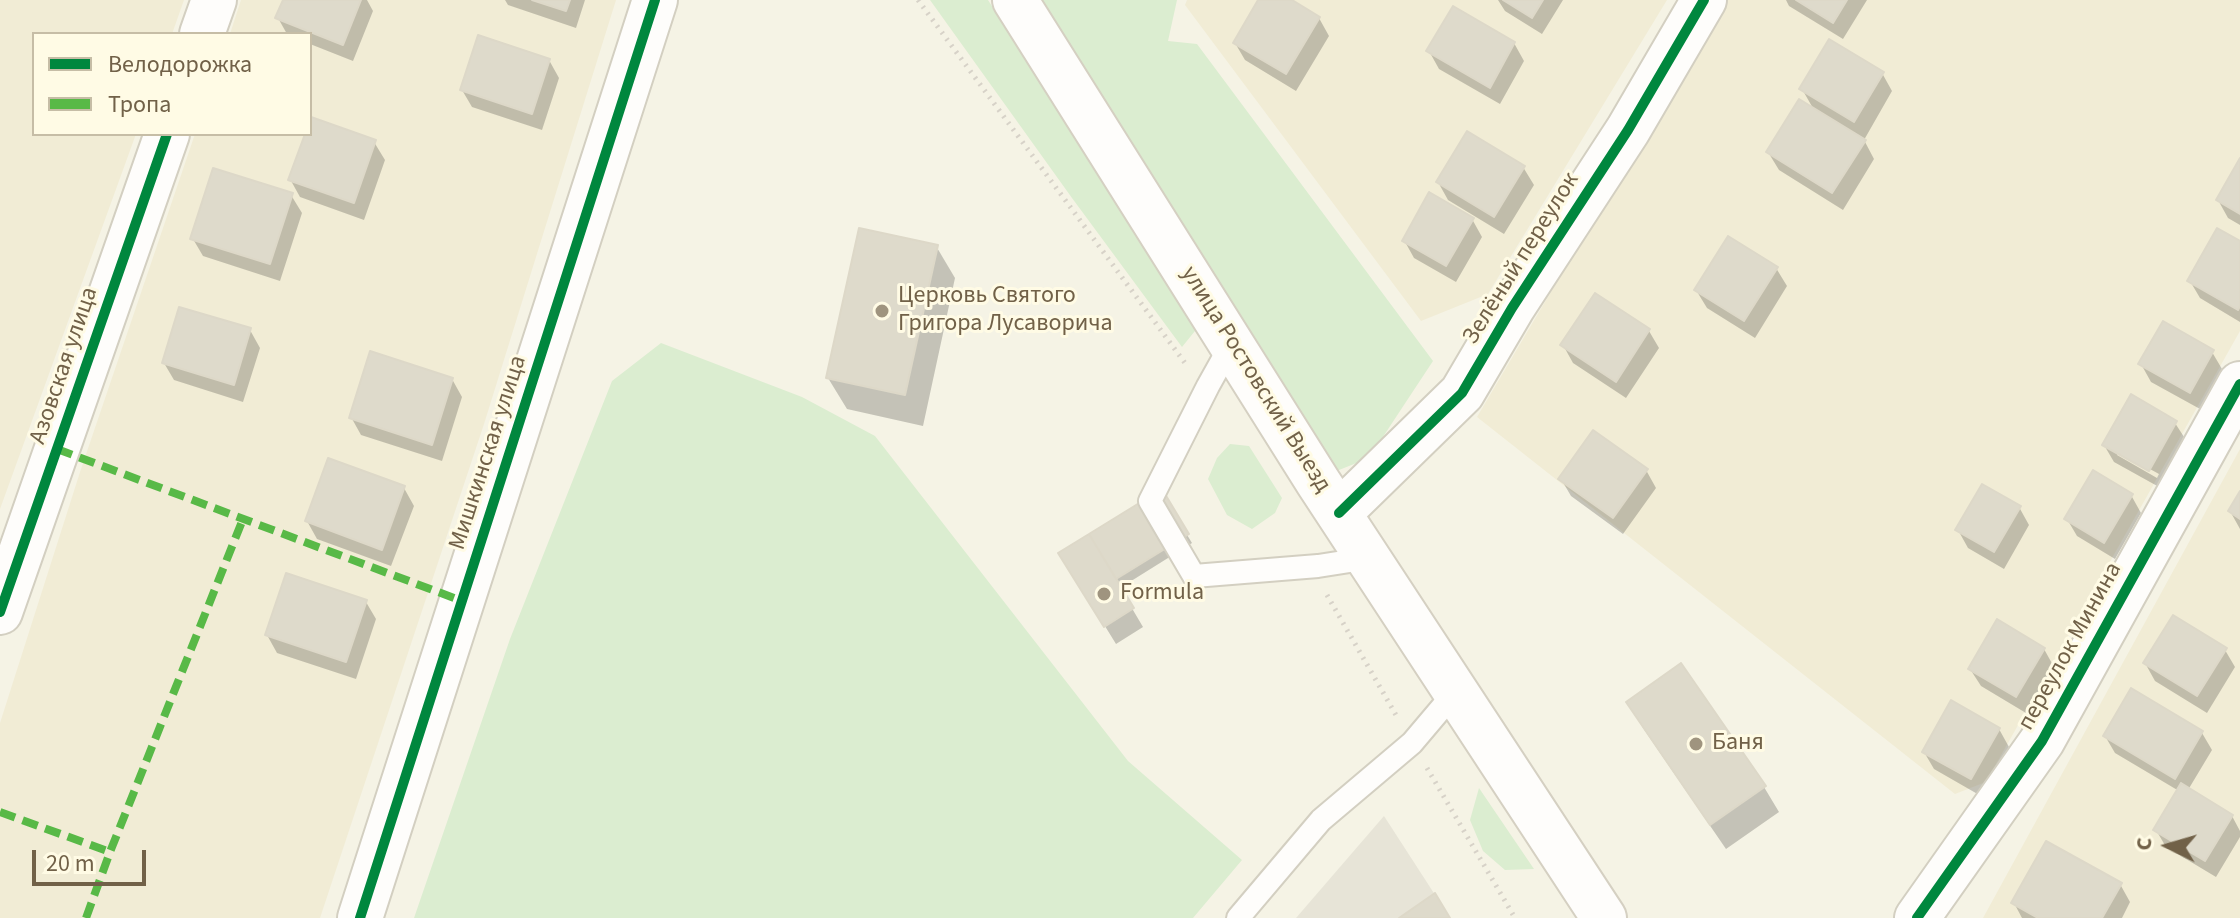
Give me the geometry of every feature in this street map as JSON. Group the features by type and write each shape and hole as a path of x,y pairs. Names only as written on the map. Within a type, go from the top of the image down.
{"street":[{"path":"203,32 214,0"},
{"name":"Мишкинская улица","path":"360,918 655,0"},
{"name":"улица Ростовский Выезд","path":"1015,0 1339,513 1604,918"},
{"name":"Зелёный переулок","path":"1339,513 1462,393 1512,308 1628,130 1704,0"},
{"name":"Азовская улица","path":"0,612 166,136"},
{"name":"переулок Минина","path":"1917,918 2042,741 2240,384"}],"lane":[{"path":"1232,343 1150,501 1194,576 1318,566 1369,558"},
{"path":"1238,918 1321,820 1412,743 1456,691"}],"path":[{"path":"918,0 1183,361 1208,386"},
{"path":"1318,566 1325,593 1515,918"}],"shaded area":[{"path":"0,0 184,0 173,32 32,32 32,136 135,136 0,509"},
{"path":"241,0 616,0 484,424 320,918 0,918 0,723 81,469 194,136 312,136 312,32 231,32"},
{"path":"1187,0 1667,0 1488,294 1421,321 1185,5"},
{"path":"1723,0 2240,0 2240,331 1986,782 1955,794 1477,417"},
{"path":"2240,449 2240,918 1983,918"},
{"path":"1384,816 1450,918 1296,918"}],"green space":[{"path":"930,0 988,0 1199,326 1182,347 1072,198"},
{"path":"1033,0 1177,0 1168,41 1197,44 1433,361 1369,458 1334,472"},
{"path":"661,343 802,397 875,436 1128,761 1242,860 1193,918 414,918 510,639 612,381"},
{"path":"1230,444 1249,446 1282,498 1275,513 1252,529 1227,515 1208,479 1217,458"},
{"path":"1479,788 1534,869 1505,870 1483,851 1470,820"}],"building":[{"path":"283,0 361,0 343,45 275,18"},
{"path":"532,0 570,0 566,11"},
{"path":"1258,0 1292,0 1320,17 1286,74 1233,43"},
{"path":"1503,0 1543,0 1532,18"},
{"path":"1796,0 1847,0 1833,23"},
{"path":"1453,6 1515,42 1490,88 1426,51"},
{"path":"478,35 550,59 532,114 460,90"},
{"path":"1829,39 1884,72 1854,122 1799,89"},
{"path":"1799,99 1866,140 1832,193 1766,152"},
{"path":"312,117 376,140 354,203 288,180 304,136 312,136"},
{"path":"1467,131 1525,166 1494,217 1436,182"},
{"path":"2240,158 2240,214 2216,200"},
{"path":"213,168 293,193 270,264 190,239"},
{"path":"1429,192 1474,218 1446,266 1402,241"},
{"name":"Церковь Святого Григора Лусаворича","path":"859,228 938,245 905,395 826,378"},
{"path":"2217,228 2240,241 2238,310 2187,281"},
{"path":"1728,236 1778,267 1744,321 1694,290"},
{"path":"1595,293 1650,329 1616,382 1560,345"},
{"path":"179,307 251,328 234,385 162,363"},
{"path":"2163,321 2214,350 2190,393 2138,364"},
{"path":"370,351 453,378 432,445 349,418"},
{"path":"2131,394 2177,421 2149,471 2102,445"},
{"path":"1593,430 1648,469 1613,518 1558,479"},
{"path":"328,458 405,486 382,550 305,521"},
{"path":"2093,470 2133,494 2104,543 2064,519"},
{"path":"1982,484 2021,506 1994,552 1955,530"},
{"path":"1162,489 1189,534 1116,579 1089,534"},
{"path":"2240,491 2240,519 2228,511"},
{"name":"Formula","path":"1089,534 1134,608 1104,627 1058,553"},
{"path":"286,573 367,600 346,662 265,635"},
{"path":"2173,615 2227,648 2197,696 2143,663"},
{"path":"1997,619 2045,648 2016,697 1968,669"},
{"name":"Баня","path":"1681,663 1766,786 1710,825 1626,702"},
{"path":"2131,688 2203,731 2175,779 2103,736"},
{"path":"1951,700 2000,728 1971,779 1922,752"},
{"path":"2181,783 2233,815 2205,861 2153,830"},
{"path":"2046,841 2122,883 2102,918 2038,918 2011,903"},
{"path":"1435,893 1450,918 1399,918"}],"marked path":[{"path":"57,449 462,601"},
{"path":"86,918 243,519"},
{"path":"0,812 110,852"}],"cycle path":[{"path":"360,918 655,0"},
{"path":"1339,513 1462,393 1512,308 1628,130 1704,0"},
{"path":"0,612 166,136"},
{"path":"1917,918 2042,741 2240,384"}],"place":[{"name":"Церковь Святого Григора Лусаворича","path":"882,311"},
{"name":"Formula","path":"1104,594"},
{"name":"Баня","path":"1696,744"}]}
